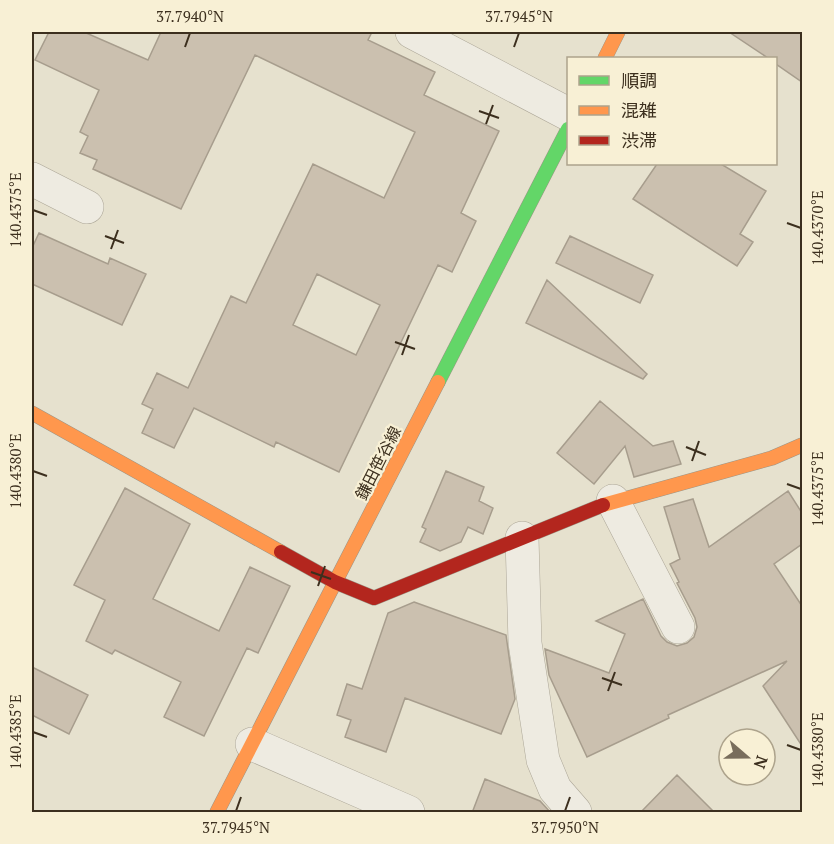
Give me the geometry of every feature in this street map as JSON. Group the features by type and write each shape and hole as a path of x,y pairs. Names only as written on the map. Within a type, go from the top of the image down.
{"street":[{"path":"412,32 567,113"},
{"path":"606,57 618,32"},
{"name":"鎌田笹谷線","path":"217,813 567,131"},
{"path":"32,179 87,207"},
{"path":"32,413 335,582 374,598 613,501 772,458 802,445"},
{"path":"613,501 678,627"},
{"path":"522,538 525,643 543,760 558,805"},
{"path":"252,744 408,813"}],"building":[{"path":"49,32 84,32 148,60 161,32 372,32 368,40 435,72 424,95 499,131 461,213 476,221 452,272 438,265 339,472 276,442 274,447 194,408 174,448 142,433 153,409 142,404 157,373 188,388 231,296 246,303 313,164 384,198 415,132 255,55 181,209 93,169 97,160 80,153 88,136 80,132 99,90 35,60","holes":["317,274 380,305 356,355 293,325"]},
{"path":"729,32 802,32 802,82 777,65 777,57 766,57"},
{"path":"656,165 723,165 766,191 740,234 753,242 737,266 633,199"},
{"path":"39,233 108,264 110,258 146,274 122,325 32,284 32,248"},
{"path":"570,236 653,275 640,303 556,263"},
{"path":"547,280 647,374 643,379 526,323"},
{"path":"600,401 653,446 673,441 681,464 634,477 625,446 594,484 557,453"},
{"path":"446,471 484,487 479,501 493,508 483,534 468,527 461,542 440,551 420,542 426,529 422,527"},
{"path":"125,488 190,524 153,599 219,631 250,567 290,586 258,653 247,648 204,736 164,717 181,682 115,650 112,654 86,641 105,600 74,585"},
{"path":"788,491 802,513 802,544 774,564 802,606 802,746 763,686 787,661 668,715 669,718 587,757 549,675 545,649 609,673 625,634 596,621 643,599 661,636 667,642 677,646 687,643 694,637 697,627 670,564 680,559 664,507 693,499 709,547"},
{"path":"414,602 506,635 515,699 501,734 405,698 386,752 345,737 351,720 337,715 347,684 362,689 388,613"},
{"path":"32,667 88,695 69,734 32,715"},
{"path":"677,775 715,813 640,813"},
{"path":"485,779 540,801 551,813 472,813"}],"traffic: fast":[{"path":"438,382 567,131"}],"traffic: slow":[{"path":"606,57 618,32"},
{"path":"217,812 438,382"},
{"path":"32,413 281,552"},
{"path":"603,505 772,458 802,445"}],"traffic: jam":[{"path":"281,552 335,582 374,598 603,505"}]}
